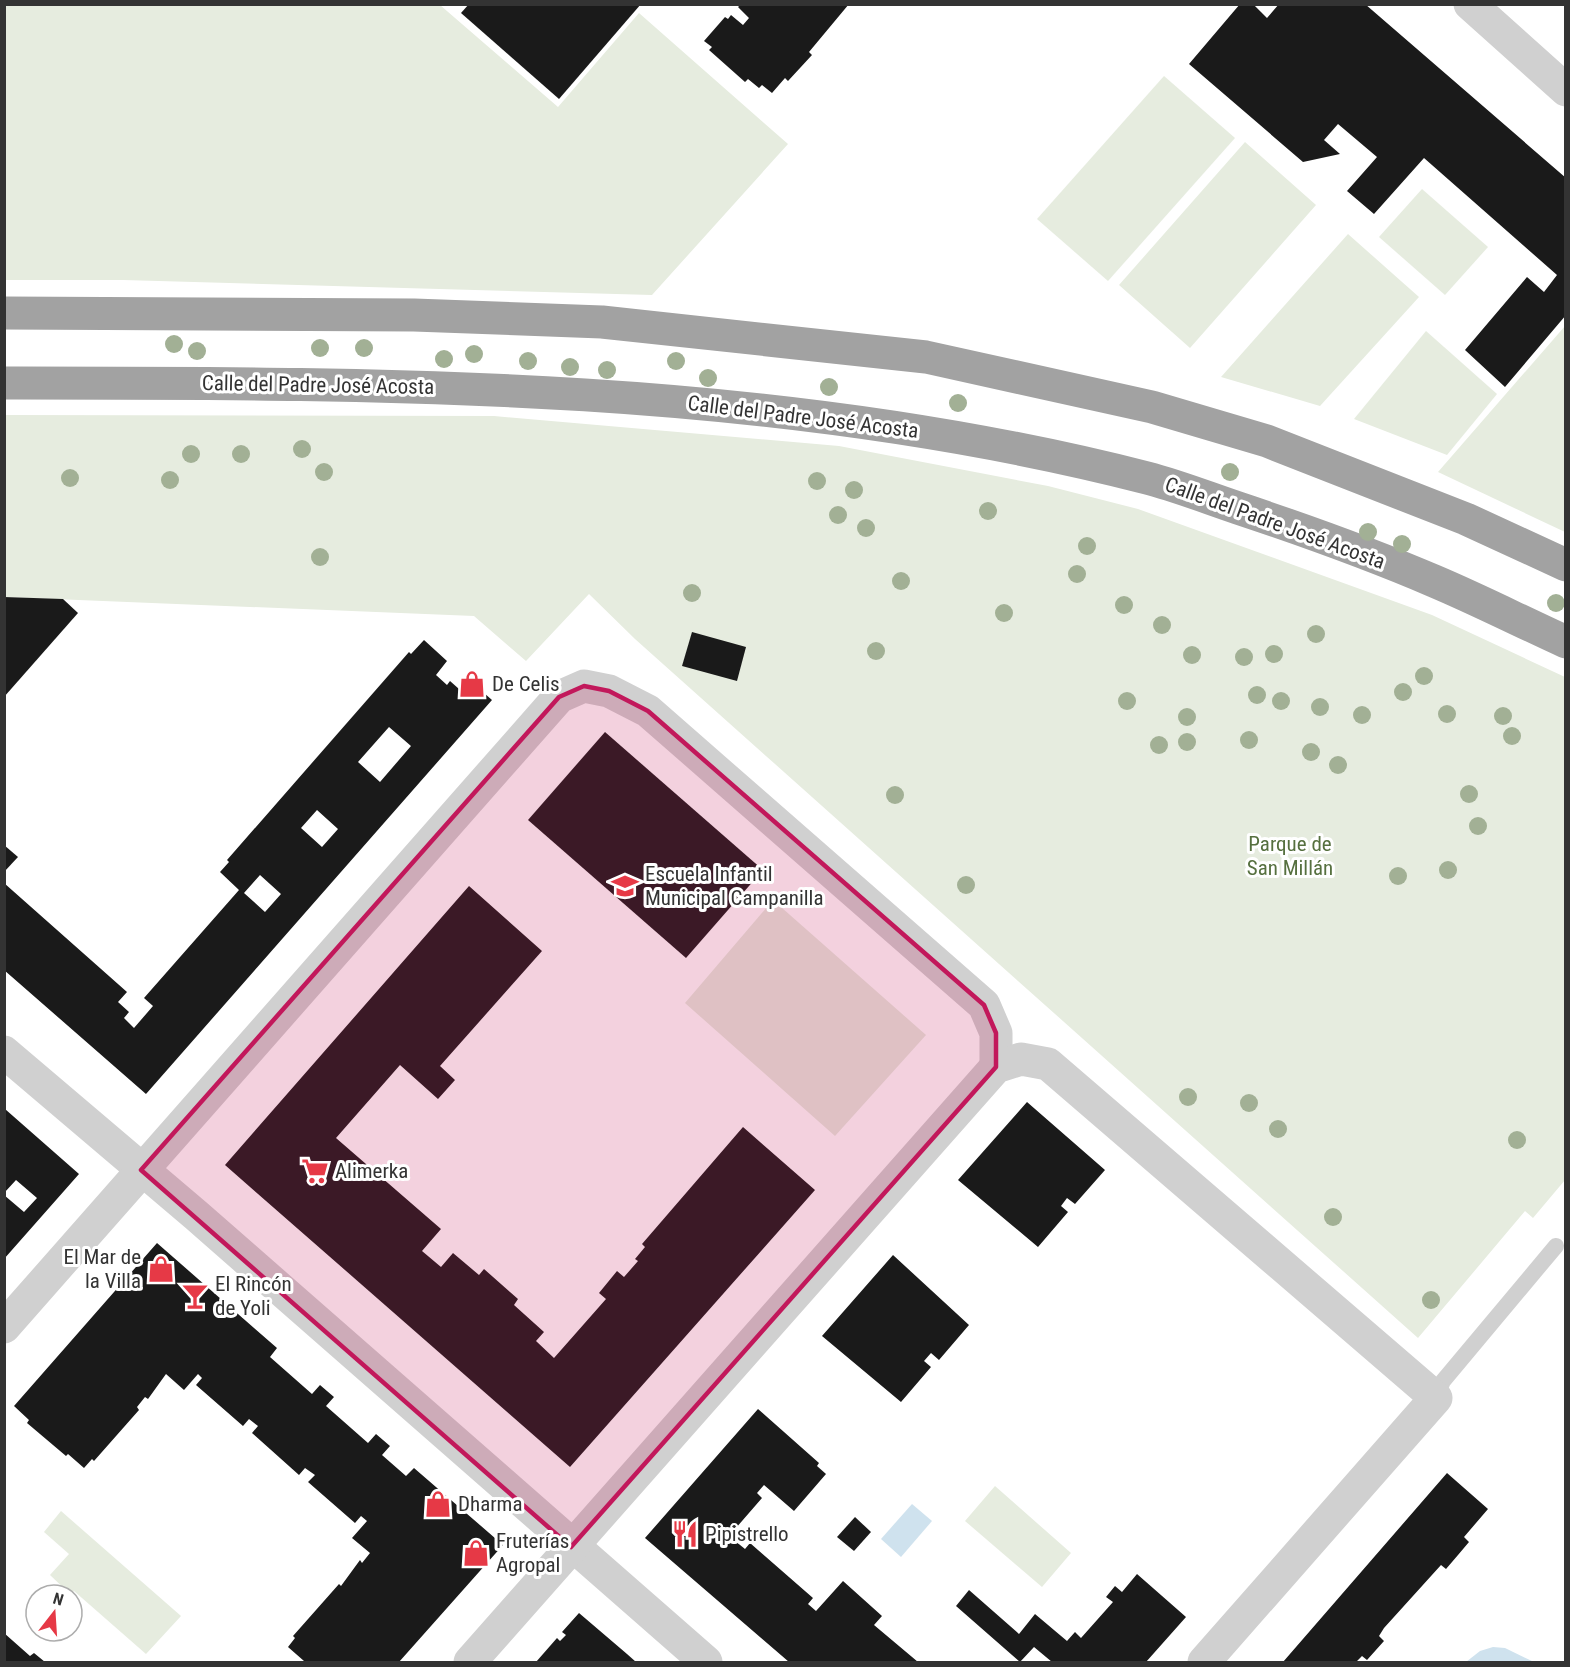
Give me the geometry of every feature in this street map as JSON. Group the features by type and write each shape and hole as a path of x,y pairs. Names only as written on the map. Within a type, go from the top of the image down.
{"highway":[{"path":"4,312 414,315 602,322 926,357 1152,407 1267,441 1466,519 1566,565"},
{"name":"Calle del Padre José Acosta","path":"4,383 371,384 555,391 763,408 910,429 1017,449 1161,483 1271,519 1434,580 1566,642"}],"street":[{"path":"1470,4 1566,90"},
{"path":"4,1326 559,698 584,686 609,691 648,711 984,1005 996,1034 996,1067"},
{"path":"4,1052 706,1662"},
{"path":"470,1662 996,1067 1022,1059 1048,1064 1436,1398 1203,1662"}],"lane":[{"path":"1436,1398 1443,1381 1556,1246"}],"highlighted area":[{"path":"584,686 609,691 648,711 984,1005 996,1033 996,1067 571,1547 141,1170 559,697"}],"green space":[{"path":"4,5 440,5 558,107 639,13 788,144 652,295 123,280 5,280"},
{"path":"1164,76 1235,138 1108,281 1037,219"},
{"path":"1245,142 1316,205 1190,348 1119,285"},
{"path":"1422,189 1488,247 1445,295 1379,237"},
{"path":"1348,234 1419,297 1320,406 1221,377"},
{"path":"1565,326 1565,532 1438,472"},
{"path":"1426,331 1497,394 1447,455 1354,419"},
{"name":"Parque de San Millán","path":"5,415 494,416 839,446 1048,486 1138,509 1432,615 1565,677 1565,1180 1533,1218 1525,1211 1418,1338 635,639 589,594 526,661 474,616 5,597"},
{"path":"773,900 926,1035 835,1136 685,1003"},
{"path":"995,1486 1071,1553 1042,1587 965,1521"},
{"path":"61,1511 181,1616 146,1654 84,1600 84,1583 58,1583 50,1575 69,1554 44,1532"}],"water":[{"path":"912,1504 932,1521 901,1557 881,1539"},
{"path":"1493,1647 1505,1648 1534,1662 1466,1662 1480,1651"}],"building":[{"path":"469,4 641,4 559,99 461,13"},
{"path":"741,4 849,4 809,52 812,55 788,81 785,78 772,93 762,85 759,88 748,79 745,82 709,50 712,47 704,41 725,17 728,19 731,15 743,25 749,18 738,7"},
{"path":"1240,4 1253,4 1267,18 1279,4 1365,4 1566,178 1566,315 1505,387 1465,350 1527,277 1544,292 1557,275 1424,158 1374,214 1347,191 1377,157 1338,124 1324,140 1340,154 1303,162 1189,64"},
{"path":"4,597 63,599 78,613 4,697"},
{"path":"692,632 746,647 737,681 682,666"},
{"path":"424,640 447,661 436,675 447,685 450,681 459,689 468,679 492,700 146,1094 4,970 4,883 127,992 118,1002 129,1012 124,1018 134,1028 153,1006 144,998 239,890 220,872 229,862 227,860 409,652 411,654","holes":["389,727 411,746 380,782 358,762","317,810 338,829 322,847 301,828","260,875 281,894 265,912 244,893"]},
{"path":"605,732 763,870 686,958 528,820"},
{"path":"4,845 18,857 4,872"},
{"path":"469,886 542,951 440,1066 455,1080 438,1099 400,1065 336,1138 441,1229 422,1251 441,1267 453,1253 479,1275 484,1269 518,1299 514,1305 544,1332 536,1341 554,1358 606,1299 599,1293 617,1271 624,1277 638,1261 635,1259 645,1247 642,1244 743,1127 815,1190 570,1467 225,1165"},
{"path":"1027,1102 1105,1170 1075,1204 1067,1198 1061,1206 1068,1212 1038,1247 958,1180"},
{"path":"5,1109 79,1174 4,1259 4,1195 24,1212 37,1198 16,1180 5,1192"},
{"path":"157,1243 277,1348 270,1357 312,1394 320,1385 334,1397 326,1406 368,1443 376,1434 390,1446 382,1455 406,1476 414,1468 503,1545 399,1662 302,1662 304,1661 288,1647 295,1638 293,1636 339,1584 341,1586 360,1560 362,1563 370,1553 352,1538 367,1521 361,1516 355,1523 308,1482 315,1475 305,1468 299,1475 252,1433 258,1426 249,1419 243,1426 196,1385 202,1378 198,1374 184,1390 166,1374 148,1399 145,1397 137,1407 139,1410 94,1461 92,1459 84,1468 27,1423 29,1420 14,1406"},
{"path":"893,1255 969,1325 939,1360 931,1353 924,1361 931,1367 901,1402 822,1336"},
{"path":"758,1409 819,1463 817,1466 826,1474 794,1511 764,1485 757,1493 762,1498 729,1536 745,1549 750,1543 813,1598 808,1604 816,1611 843,1581 882,1616 874,1625 918,1662 789,1662 645,1538"},
{"path":"1447,1473 1488,1509 1464,1537 1469,1542 1446,1569 1441,1565 1384,1628 1379,1636 1384,1641 1367,1660 1362,1656 1356,1662 1283,1662"},
{"path":"855,1517 871,1532 854,1551 837,1537"},
{"path":"1137,1574 1186,1617 1146,1662 1052,1662 1034,1647 1020,1662 956,1606 969,1590 1019,1634 1035,1614 1067,1641 1075,1632 1081,1638 1113,1602 1106,1597 1115,1586 1122,1592"},
{"path":"579,1613 636,1662 536,1662 557,1638 560,1641 566,1635 562,1632"},
{"path":"4,1633 30,1656 34,1653 45,1662 4,1662"}],"place":[{"name":"De Celis","path":"472,684"},
{"name":"Escuela Infantil Municipal Campanilla","path":"625,886"},
{"name":"Alimerka","path":"315,1171"},
{"name":"El Mar de la Villa","path":"161,1269"},
{"name":"El Rincón de Yoli","path":"195,1296"},
{"name":"Dharma","path":"438,1504"},
{"name":"Pipistrello","path":"685,1534"},
{"name":"Fruterías Agropal","path":"476,1553"}]}
